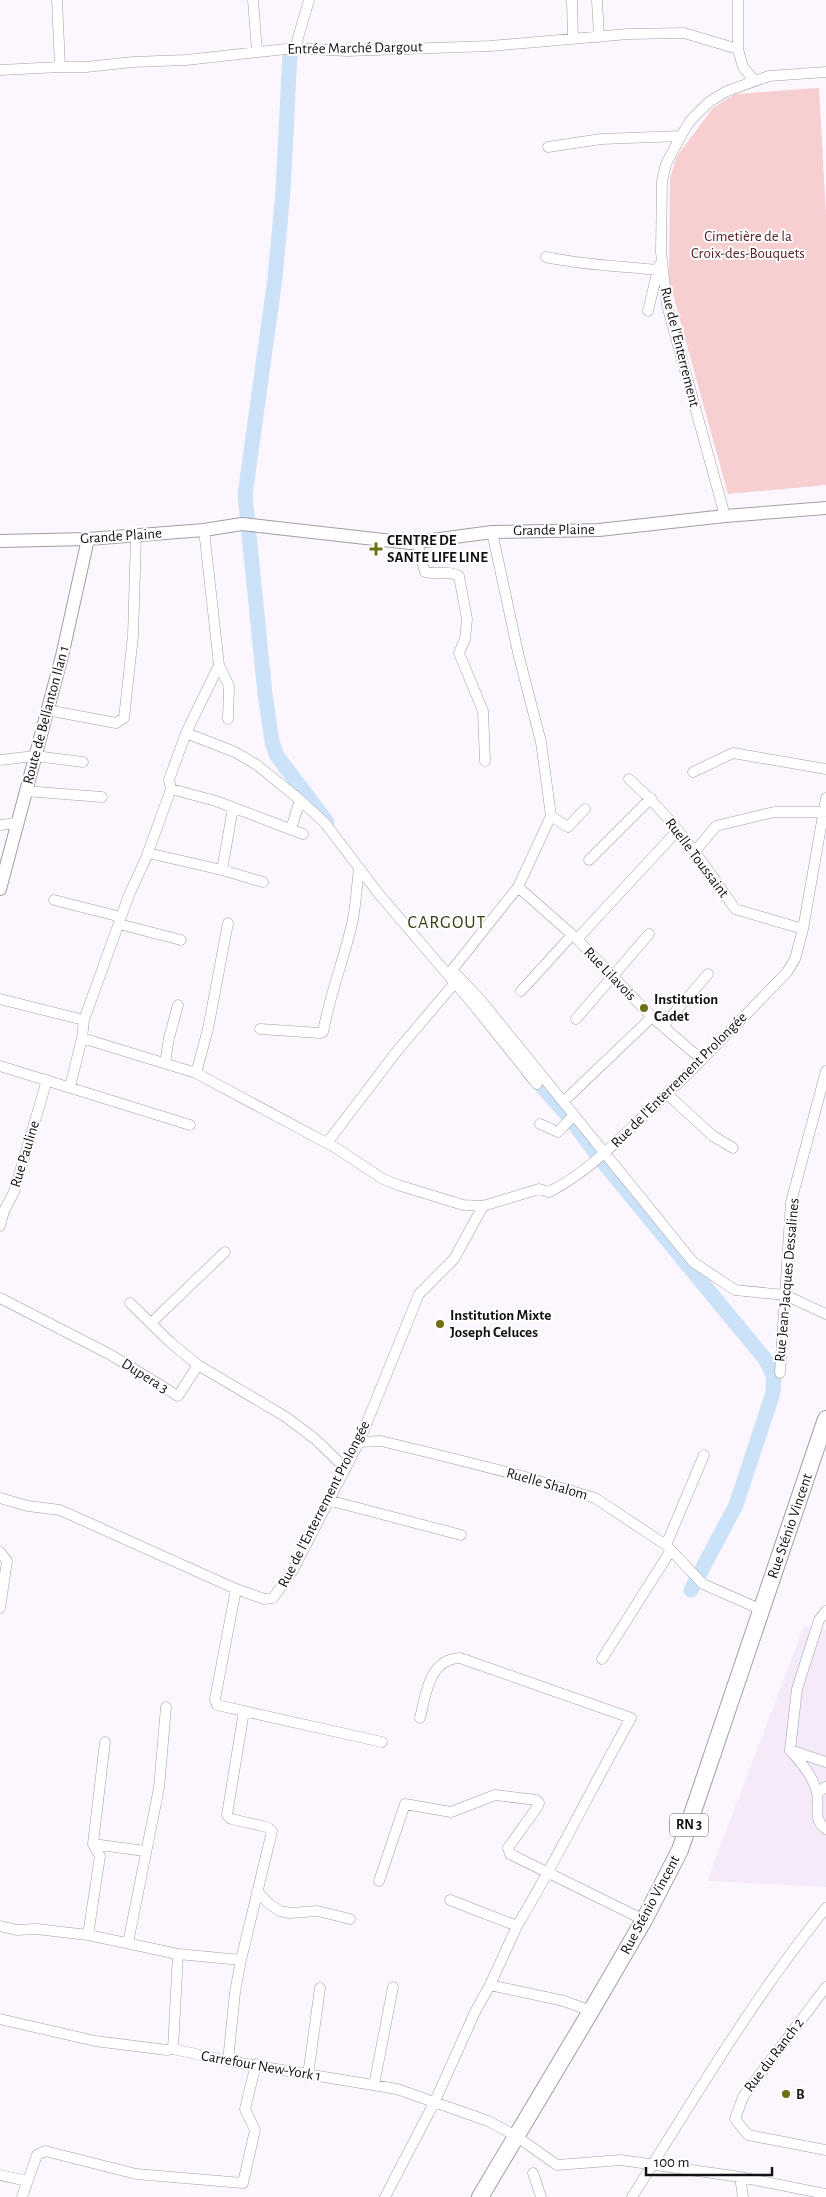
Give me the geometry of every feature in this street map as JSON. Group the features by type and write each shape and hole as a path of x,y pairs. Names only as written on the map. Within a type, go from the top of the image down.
{"main road":[{"name":"Rue Sténio Vincent","path":"480,2197 592,2011 644,1920 680,1850 825,1427"}],"street":[{"path":"57,0 60,66"},
{"path":"254,0 257,51"},
{"path":"295,48 309,0"},
{"path":"572,0 573,40"},
{"path":"597,0 599,37"},
{"path":"738,0 738,49 743,67 754,80"},
{"name":"Entrée Marché Dargout","path":"0,70 60,66 86,67 133,62 186,60 295,48 348,51 490,46 599,37 684,33 738,49"},
{"name":"Rue de l'Enterrement","path":"725,516 667,305 661,252 662,181 666,164 681,136 690,121 709,102 727,91 769,76 826,72"},
{"path":"548,147 601,139 681,136"},
{"path":"648,311 651,290 658,270 661,252"},
{"path":"546,257 576,264 588,262 658,270"},
{"name":"Grande Plaine","path":"0,541 136,536 247,524 410,543 492,532 599,530 725,516 826,508"},
{"path":"204,530 219,665 229,686 228,719"},
{"path":"457,980 452,970 518,887 551,816 541,742 519,658 492,532"},
{"path":"47,710 116,723 124,718 132,636 136,536"},
{"name":"Route de Bellanton Ilan 1","path":"0,889 16,823 62,656 88,539"},
{"path":"417,542 425,572 431,574 447,573 459,576 467,620 465,639 459,653 483,712 485,761"},
{"path":"70,1087 82,1038 84,1020 171,790 168,780 186,734 219,665"},
{"path":"186,734 235,752 257,765 300,800 324,823 382,899 457,980 563,1102 572,1118 601,1156 693,1262 735,1290 785,1295 826,1314"},
{"path":"693,772 733,752 826,769"},
{"path":"0,760 35,756 84,762"},
{"name":"Ruelle Toussaint","path":"629,779 651,798 696,850 735,909 803,929"},
{"path":"171,790 233,808 303,834"},
{"path":"25,791 102,797"},
{"path":"589,860 651,798"},
{"name":"Rue de l'Enterrement Prolongée","path":"82,1038 196,1073 327,1143 391,1182 463,1205 482,1206 539,1189 550,1192 572,1181 601,1156 702,1060 787,972 795,959 803,929 826,798"},
{"path":"291,829 300,800"},
{"path":"222,870 233,808"},
{"path":"551,816 568,827 585,809"},
{"path":"696,850 716,826 774,812 824,812"},
{"path":"0,825 16,823"},
{"path":"521,992 678,830"},
{"path":"148,853 222,870 263,882"},
{"path":"260,1029 320,1034 323,1032 353,918 359,868"},
{"name":"Rue Lilavois","path":"518,887 575,937 652,1017 702,1060"},
{"path":"54,900 181,940"},
{"path":"196,1073 208,1029 228,923"},
{"path":"576,1019 649,934"},
{"path":"663,1026 708,974"},
{"path":"327,1143 397,1051 457,980"},
{"path":"0,999 84,1020"},
{"path":"475,1001 537,1084"},
{"path":"165,1063 169,1038 178,1005"},
{"path":"563,1102 652,1017"},
{"path":"0,1066 190,1125"},
{"name":"Rue Jean-Jacques Dessalines","path":"780,1373 791,1202 826,1072"},
{"name":"Rue Pauline","path":"0,1226 4,1211 14,1192 47,1080"},
{"path":"667,1094 713,1136 733,1148"},
{"path":"540,1124 558,1132 572,1118"},
{"name":"Rue de l'Enterrement Prolongée","path":"0,1498 28,1506 60,1510 236,1589 264,1599 273,1598 293,1570 359,1442 419,1294 454,1259 482,1206"},
{"path":"151,1323 225,1252"},
{"name":"Dupera 3","path":"0,1298 111,1355 178,1396 198,1365"},
{"path":"130,1303 170,1343 198,1365 286,1417 314,1439 344,1468"},
{"name":"Ruelle Shalom","path":"359,1442 381,1441 522,1476 595,1498 668,1547 703,1584 762,1610"},
{"path":"602,1659 668,1547 704,1454"},
{"path":"328,1500 461,1535"},
{"path":"0,1552 7,1561 0,1608"},
{"path":"236,1589 215,1699 217,1705 382,1742"},
{"path":"826,1611 819,1620 797,1689 790,1750 822,1790 817,1818 820,1825 826,1829"},
{"path":"385,2197 435,2101 475,2012 490,1985 517,1926 549,1873 631,1718 460,1658 445,1661 430,1678 420,1718"},
{"path":"128,1943 159,1788 166,1707"},
{"path":"228,2061 235,1992 241,1960 272,1831 268,1827 231,1819 227,1815 244,1711"},
{"path":"88,1935 100,1856 93,1844 105,1742"},
{"path":"790,1750 826,1762"},
{"path":"379,1881 405,1804 451,1812 495,1795 538,1801 538,1806 510,1845 508,1852 644,1920"},
{"path":"93,1844 146,1851"},
{"path":"257,1891 268,1903 280,1911 290,1913 318,1911 350,1919"},
{"path":"450,1900 517,1926"},
{"path":"632,2197 731,2041 798,1943 826,1908"},
{"path":"0,1926 17,1930 36,1929 88,1935 178,1954 241,1960"},
{"path":"173,2049 178,1954"},
{"path":"490,1985 564,2001 592,2011"},
{"path":"374,2085 393,1987"},
{"name":"Rue du Ranch 2","path":"826,1987 743,2097 735,2119 748,2134 826,2150"},
{"path":"308,2075 320,1988"},
{"name":"Carrefour New-York 1","path":"0,2019 95,2041 167,2050 173,2049 228,2061 256,2064 308,2075 397,2089 488,2121 516,2136 557,2165 621,2160 740,2177 826,2194"},
{"path":"22,2197 37,2155 45,2152 136,2174 243,2183 255,2130 245,2109 256,2064"},
{"path":"533,2173 542,2197"},
{"path":"0,2175 27,2181"},
{"path":"740,2177 743,2197"}],"shaded area":[{"path":"804,1626 826,1630 826,1887 707,1881"}],"green space":[{"name":"Cimetière de la Croix-des-Bouquets","path":"819,88 826,216 826,485 728,494 669,280 670,178 677,156 713,108 735,94"}],"waterway":[{"path":"290,53 283,191 275,278 245,495 265,694 272,742 277,756 327,822"},
{"path":"528,1071 570,1118 598,1156 765,1359 772,1372 774,1381 772,1396 736,1505 691,1590"}],"place":[{"name":"CENTRE DE SANTE LIFE LINE","path":"376,549"},
{"name":"Institution Cadet","path":"644,1008"},
{"name":"Institution Mixte Joseph Celuces","path":"440,1324"},
{"name":"B","path":"786,2094"}],"district":[{"name":"CARGOUT","path":"447,923"}]}
